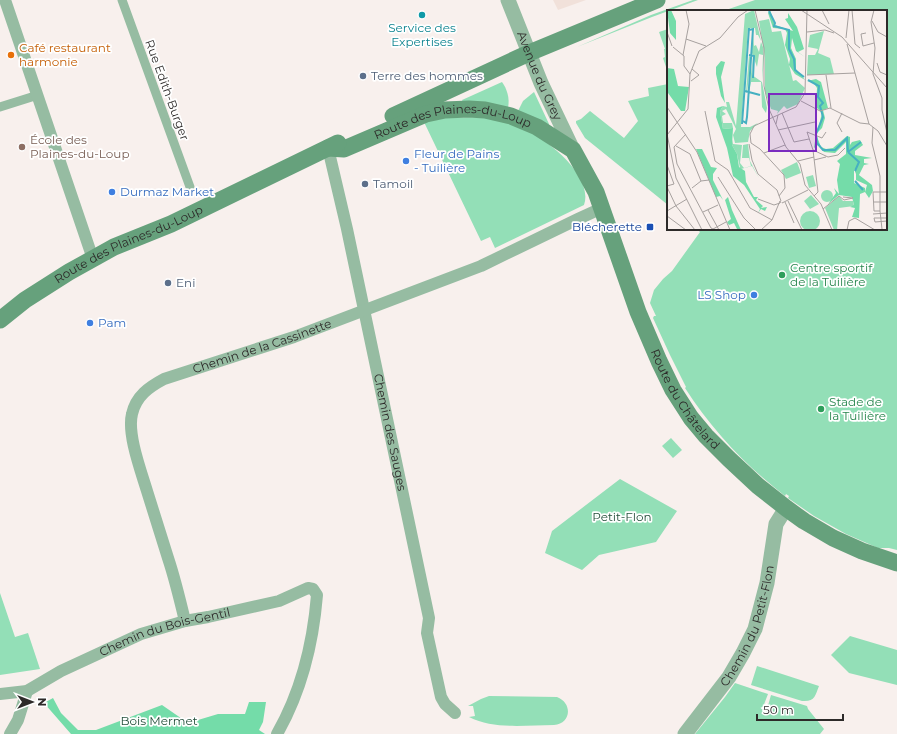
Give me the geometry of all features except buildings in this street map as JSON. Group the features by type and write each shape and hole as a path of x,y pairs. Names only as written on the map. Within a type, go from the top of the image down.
{"main road":[{"name":"Route des Plaines-du-Loup","path":"0,320 25,300 69,272 114,247 171,224 417,104 529,53 657,0"},
{"name":"Route des Plaines-du-Loup","path":"328,148 344,149 426,114 445,110 469,109 485,110 511,116 537,127 573,150"},
{"name":"Route du Châtelard","path":"573,150 587,175 602,208 613,244 638,312 673,390 691,418 706,436 758,486 804,521 833,538 862,551 897,563"}],"street":[{"path":"5,0 93,258"},
{"name":"Rue Edith-Burger","path":"122,0 190,187"},
{"name":"Avenue du Grey","path":"508,0 542,84 573,150"},
{"path":"0,107 38,95"},
{"name":"Chemin des Sauges","path":"328,148 347,228 429,618 427,633 441,697 445,704 455,713"},
{"name":"Chemin de la Cassinette","path":"185,621 169,561 141,472 130,428 132,414 141,395 164,379 294,337 481,266 578,218 602,208"},
{"name":"Chemin du Petit-Flon","path":"685,734 729,676 755,629 767,583 776,524 786,508"},
{"name":"Chemin du Bois-Gentil","path":"0,694 27,691 61,671 141,634 185,621 279,601 308,588 313,589 317,595 310,649 296,695 279,729"},
{"path":"10,734 18,720 27,691"}],"shaded area":[{"path":"553,0 586,0 558,10"}],"green space":[{"path":"693,0 698,0 671,10 667,10 667,11 577,47 651,15"},
{"name":"Centre sportif de la Tuilière","path":"755,0 897,0 897,550 878,548 846,534 814,516 788,498 789,496 786,494 785,496 756,472 730,446 695,403 685,388 686,387 653,318 656,316 650,303 654,290 672,271 700,232 698,230 887,230 887,10 726,10"},
{"path":"667,29 667,70 663,58 665,57 665,49 659,32"},
{"path":"502,82 508,94 508,108 463,102 462,100"},
{"path":"667,84 667,204 585,138 576,123 576,121 581,119 590,111 624,138 638,121 628,101 649,96 648,88"},
{"path":"534,92 549,125 518,111 523,101"},
{"path":"485,117 523,128 533,133 555,150 566,160 582,182 585,194 584,205 495,248 490,237 481,241 424,122 445,118"},
{"path":"671,438 682,450 673,458 662,446"},
{"name":"Petit-Flon","path":"620,479 677,511 656,542 599,555 582,570 545,553 552,531"},
{"path":"0,593 15,637 28,633 40,669 0,675"},
{"path":"850,636 897,650 897,685 849,673 831,655"},
{"path":"757,666 819,686 814,698 802,701 751,685"},
{"path":"735,683 768,694 763,707 767,709 771,695 807,706 824,729 820,734 695,734"},
{"path":"489,696 557,697 566,704 568,713 564,721 560,724 554,725 511,726 489,724 469,717 475,716 473,706 468,706"},
{"name":"Bois Mermet","path":"53,698 61,713 78,730 96,730 162,705 188,723 218,714 245,714 249,702 266,702 263,722 259,730 265,734 71,734 44,703"}],"place":[{"name":"Service des Expertises","path":"422,15"},
{"name":"Café restaurant harmonie","path":"11,55"},
{"name":"Terre des hommes","path":"363,76"},
{"name":"École des Plaines-du-Loup","path":"22,147"},
{"name":"Fleur de Pains - Tuilière","path":"406,161"},
{"name":"Tamoil","path":"365,184"},
{"name":"Durmaz Market","path":"112,192"},
{"name":"Blécherette","path":"650,227"},
{"name":"Centre sportif de la Tuilière","path":"782,275"},
{"name":"Eni","path":"168,283"},
{"name":"LS Shop","path":"754,295"},
{"name":"Pam","path":"90,323"},
{"name":"Stade de la Tuilière","path":"821,409"}]}
